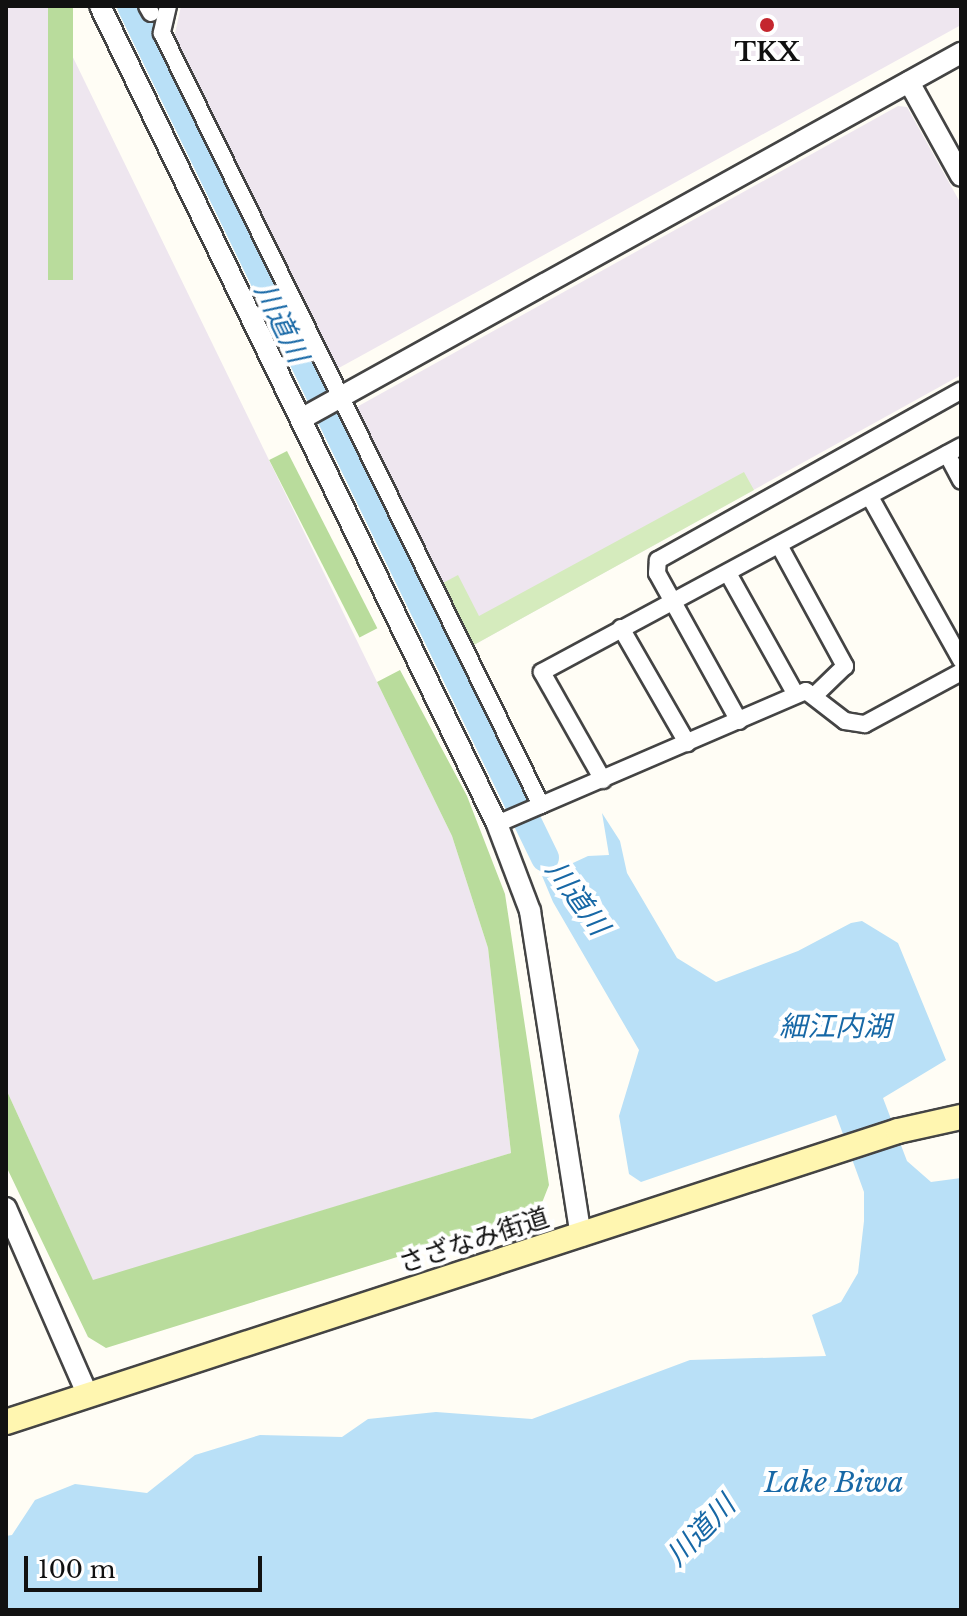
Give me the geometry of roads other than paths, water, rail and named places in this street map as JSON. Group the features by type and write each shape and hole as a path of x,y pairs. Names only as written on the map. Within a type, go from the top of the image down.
{"main road":[{"name":"さざなみ街道","path":"6,1422 898,1131 961,1117"}],"street":[{"path":"100,6 306,414 504,821 530,911 581,1236"},
{"path":"168,6 162,33 538,806"},
{"path":"306,414 961,53"},
{"path":"909,82 961,176"},
{"path":"739,721 657,573 661,556 961,391"},
{"path":"603,780 542,672 621,628 729,575 954,450 961,480"},
{"path":"870,497 961,660"},
{"path":"780,547 845,666 815,695"},
{"path":"729,575 796,695"},
{"path":"621,628 687,743"},
{"path":"504,821 806,691 845,721 865,724 961,672"},
{"path":"6,1208 88,1396"}],"water":[{"name":"Lake Biwa","path":"602,813 620,841 627,873 677,958 716,982 798,951 851,923 862,921 898,943 946,1060 883,1098 907,1161 931,1182 961,1178 961,1610 6,1610 6,1536 12,1535 35,1500 75,1484 147,1493 195,1455 260,1435 342,1437 368,1419 436,1412 532,1419 690,1360 826,1356 812,1315 841,1302 858,1273 864,1221 864,1192 836,1115 641,1182 629,1174 619,1116 639,1050 553,902 522,828 532,821 560,869 588,856 609,855"}],"waterway":[{"name":"川道川","path":"131,6 545,858"},
{"path":"147,39 153,15"}],"place":[{"name":"TKX","path":"767,25"}],"water label":[{"name":"細江内湖","path":"835,1027"}]}
